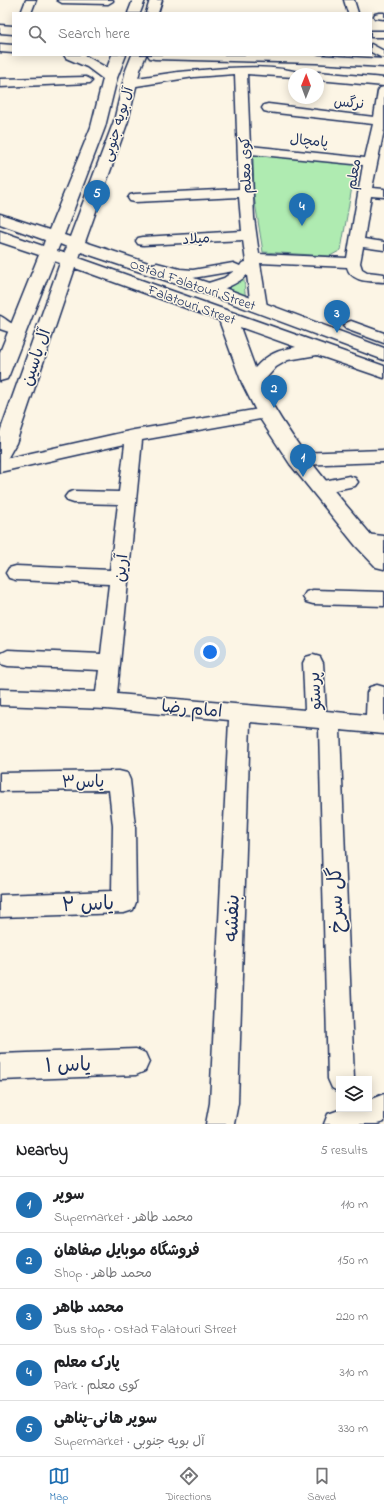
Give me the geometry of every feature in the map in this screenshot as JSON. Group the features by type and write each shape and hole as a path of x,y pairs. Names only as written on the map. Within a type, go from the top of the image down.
{"main road":[{"path":"0,20 12,20"},
{"path":"0,29 12,30"},
{"path":"0,48 12,49"},
{"path":"372,55 384,56"},
{"path":"74,56 99,67 110,78"},
{"name":"آل بویه جنوبی","path":"51,244 98,127 110,78 119,56"},
{"name":"آل بویه جنوبی","path":"73,252 121,121 139,56"},
{"path":"132,77 144,64 177,56 316,59 384,63"},
{"path":"81,169 102,170"},
{"path":"35,283 26,257 16,247 2,228 44,218 56,213 66,206"},
{"path":"85,219 90,237 105,254"},
{"name":"Falatouri Street","path":"2,228 73,252 107,273 227,317 321,348 384,372"},
{"name":"آل یاسین","path":"0,375 51,244"},
{"name":"آل یاسین","path":"3,449 73,252"},
{"name":"Ostad Falatouri Street","path":"73,252 105,254 207,288 384,354"},
{"path":"59,288 78,276 89,273 107,273"},
{"path":"25,310 29,307 42,304 48,306 51,310 50,314"},
{"path":"227,317 251,383 266,413 297,459 320,488 364,541 384,561"},
{"path":"251,383 269,363 283,355 321,348"}],"street":[{"path":"26,12 31,0"},
{"path":"62,0 108,1"},
{"path":"349,0 353,12"},
{"path":"372,34 384,34"},
{"path":"372,48 384,56"},
{"path":"132,77 241,71 288,74"},
{"name":"کوی معلم","path":"241,71 249,235 259,307"},
{"path":"324,77 384,82"},
{"path":"0,83 86,81"},
{"name":"معلم","path":"353,262 370,162 379,149 380,121 384,91"},
{"name":"نرگس","path":"268,108 380,121"},
{"name":"پامچال","path":"244,149 370,162"},
{"path":"366,192 384,193"},
{"path":"135,198 246,193"},
{"name":"میلاد","path":"143,241 249,235"},
{"path":"357,242 384,246"},
{"path":"207,288 224,283 237,276 244,270 252,258 353,262 355,271 363,276 384,278"},
{"path":"149,269 157,267 180,273 193,274 233,267"},
{"path":"0,321 5,326 18,330"},
{"path":"351,326 384,338"},
{"path":"0,466 134,436 266,413"},
{"name":"آرین","path":"106,701 134,436"},
{"path":"3,449 40,456"},
{"path":"297,459 384,456"},
{"path":"320,488 349,482"},
{"path":"74,497 127,498"},
{"path":"364,541 384,543"},
{"path":"16,573 119,577"},
{"path":"313,597 384,599"},
{"path":"8,658 110,662"},
{"name":"پرستو","path":"313,663 323,720"},
{"path":"377,693 380,725"},
{"name":"امام رضا","path":"0,697 106,701 380,725"},
{"name":"بنفشه","path":"220,1124 224,1103 240,712"},
{"name":"گل سرخ","path":"323,720 341,1076"},
{"name":"یاس۳","path":"0,782 120,780 124,826"},
{"name":"یاس ۲","path":"0,906 124,902 124,826"},
{"name":"یاس ۱","path":"0,1067 136,1062"},
{"path":"341,1119 384,1108"}],"green space":[{"path":"253,154 356,164 341,250 330,256 263,252 254,196"},
{"path":"243,277 247,299 220,289 227,287"}],"place":[{"name":"سوپر هانی-پناهی","path":"97,213"},
{"name":"پارک معلم","path":"302,226"},
{"name":"محمد طاهر","path":"337,333"},
{"name":"فروشگاه موبایل صفاهان","path":"274,408"},
{"name":"سوپر","path":"303,477"}]}
